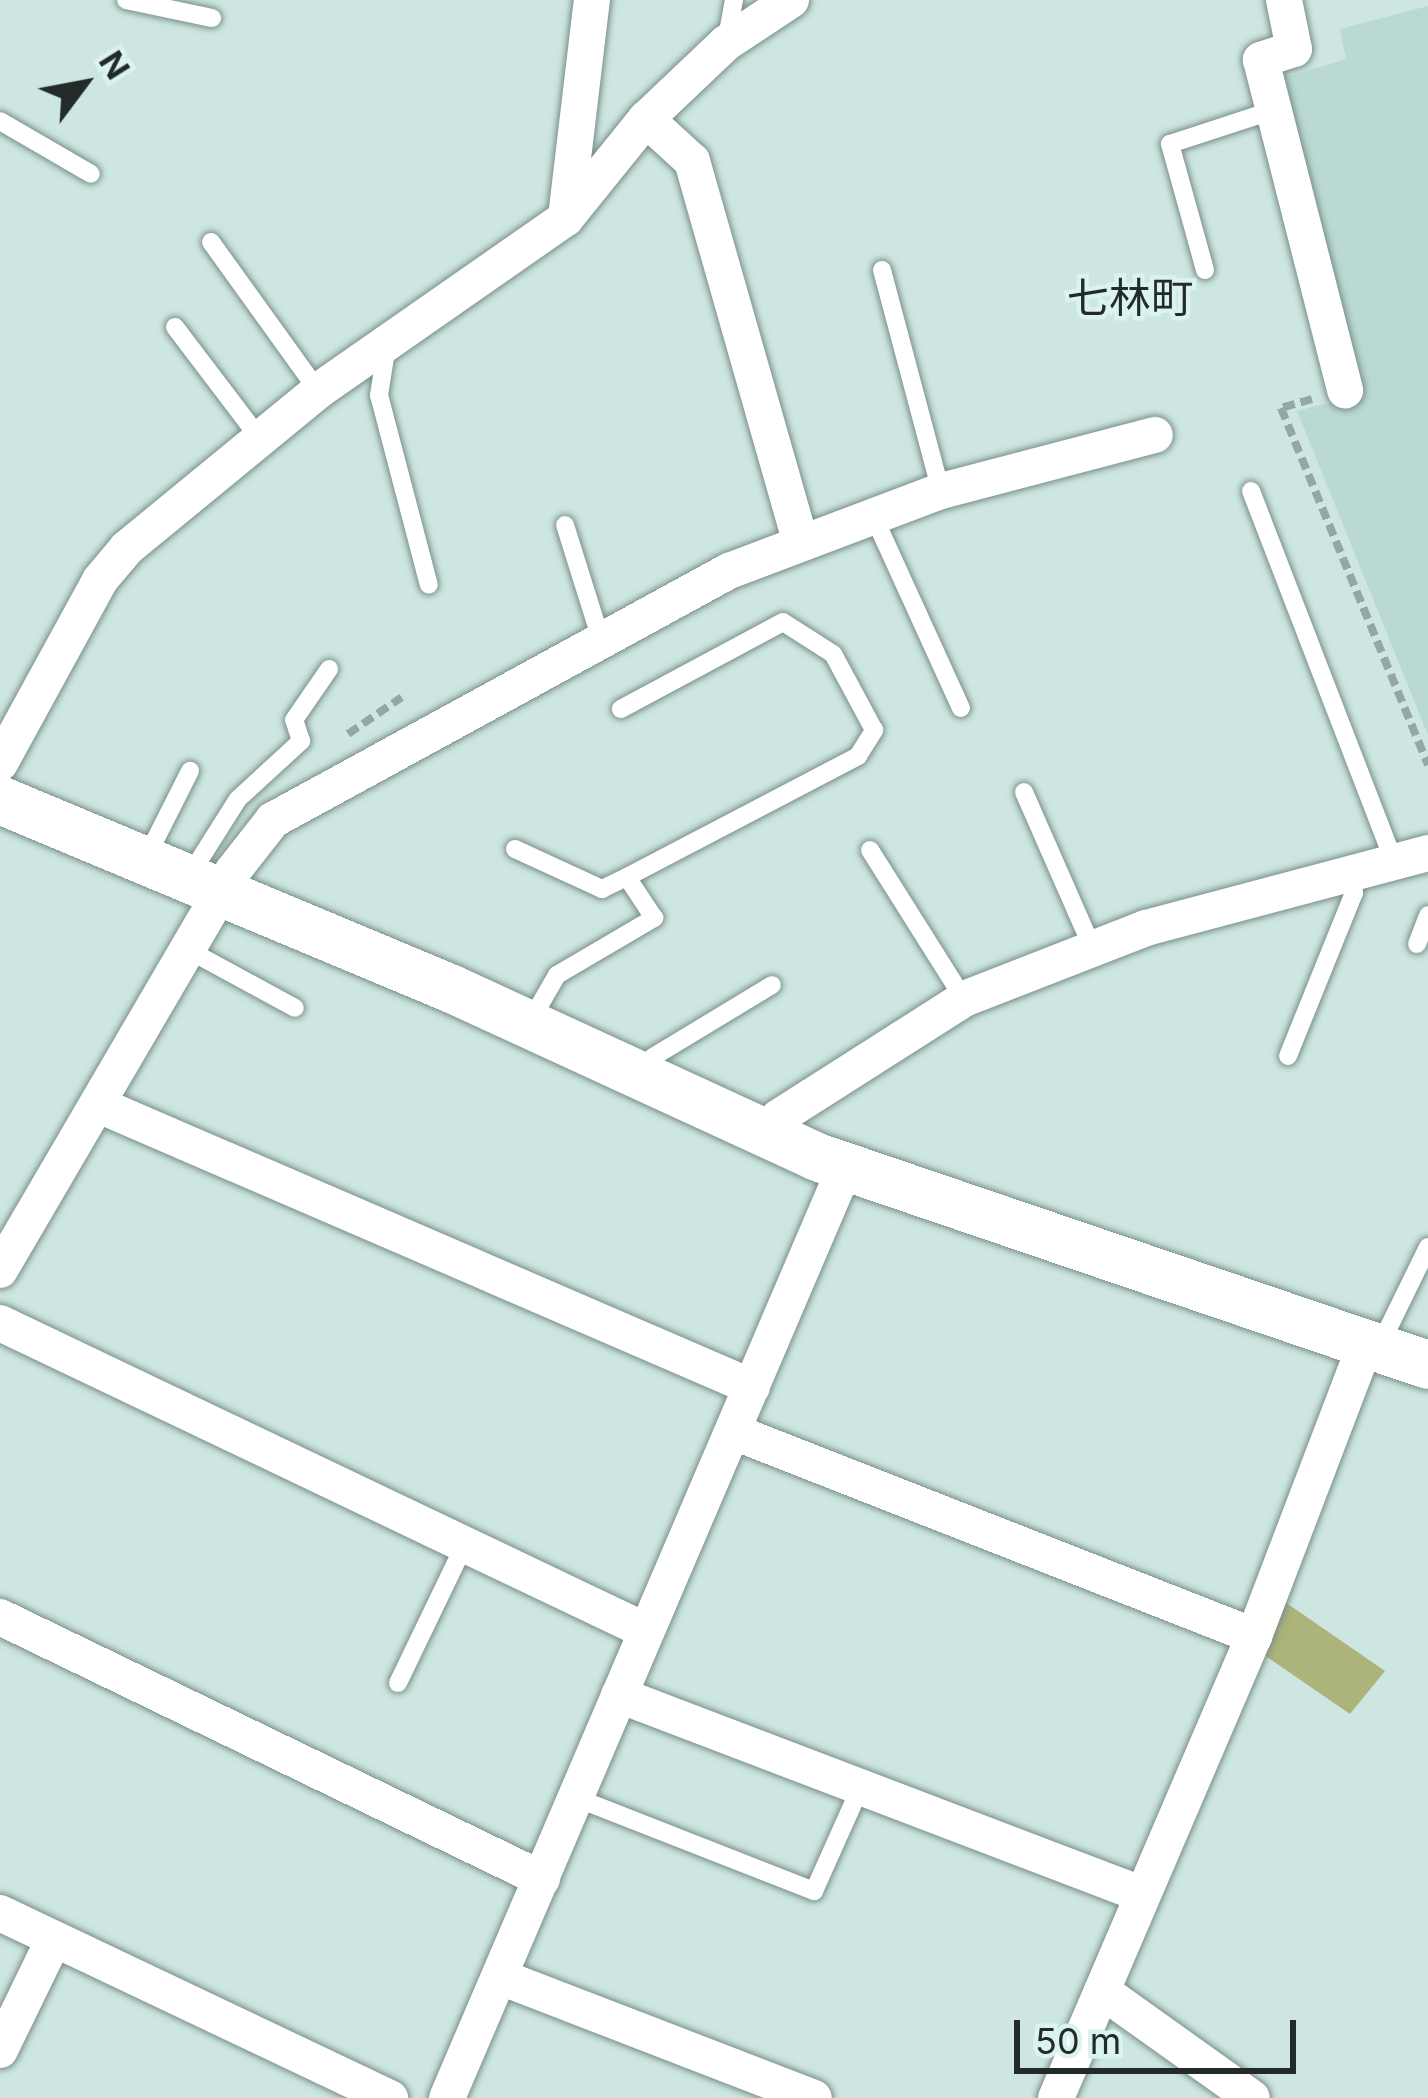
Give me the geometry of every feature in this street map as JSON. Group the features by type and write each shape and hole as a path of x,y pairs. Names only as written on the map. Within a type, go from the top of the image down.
{"street":[{"path":"566,218 592,0"},
{"path":"0,763 100,580 318,391 566,218 646,119 726,43 791,0"},
{"path":"1284,0 1294,49 1261,60 1345,390"},
{"path":"646,119 692,161 801,543"},
{"path":"187,877 233,871 273,820 320,788 729,572 941,491 1155,435"},
{"path":"0,800 529,1025 769,1136 1154,1278 1394,1355 1254,1636 1056,2098"},
{"path":"769,1136 779,1117 964,999 1146,928 1352,879 1411,859"},
{"path":"0,1270 192,952 187,877"},
{"path":"101,1106 752,1387"},
{"path":"447,2098 503,1978 644,1630 734,1432 847,1163"},
{"path":"0,1322 644,1630"},
{"path":"734,1432 1254,1636"},
{"path":"0,1617 542,1879"},
{"path":"619,1694 1142,1894"},
{"path":"0,1913 390,2098"},
{"path":"0,2050 54,1939"},
{"path":"503,1978 814,2098"},
{"path":"1102,1991 1252,2098"}],"lane":[{"path":"126,0 212,18"},
{"path":"726,43 734,0"},
{"path":"1204,270 1170,144 1274,110"},
{"path":"0,122 92,174"},
{"path":"212,242 318,391"},
{"path":"882,270 941,491"},
{"path":"175,328 260,439"},
{"path":"388,342 379,395 429,584"},
{"path":"1251,491 1411,859"},
{"path":"873,515 961,708"},
{"path":"565,525 602,643"},
{"path":"515,848 602,890 858,756 874,730 833,654 783,622 621,710"},
{"path":"187,877 238,799 302,741 294,719 328,668"},
{"path":"187,877 190,770"},
{"path":"1024,792 1093,949"},
{"path":"870,850 964,999"},
{"path":"529,1025 557,974 654,917 627,877"},
{"path":"1288,1056 1354,893 1352,879"},
{"path":"1417,944 1428,915"},
{"path":"192,952 295,1008"},
{"path":"643,1077 653,1057 772,985"},
{"path":"1394,1355 1385,1335 1428,1247"},
{"path":"398,1683 465,1544"},
{"path":"574,1797 814,1891 860,1788"}],"path":[{"path":"1345,390 1281,408 1428,765"}],"shaded area":[{"path":"1428,6 1428,735 1297,411 1360,395 1274,81 1346,59 1340,29"}],"green space":[{"path":"1282,1600 1385,1671 1350,1714 1264,1655"}],"district":[{"name":"七林町","path":"1130,298"}]}
